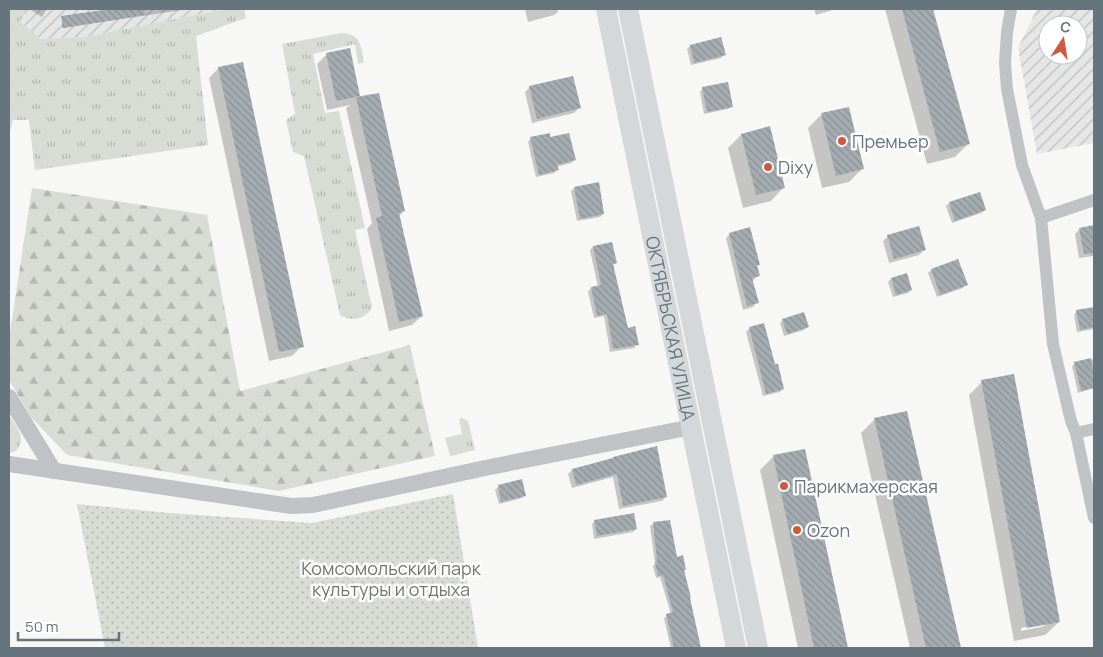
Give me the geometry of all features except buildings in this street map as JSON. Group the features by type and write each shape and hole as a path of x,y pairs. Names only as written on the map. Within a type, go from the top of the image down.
{"main road":[{"name":"ОКТЯБРЬСКАЯ УЛИЦА","path":"606,9 736,648"},
{"name":"ОКТЯБРЬСКАЯ УЛИЦА","path":"628,9 758,648"},
{"path":"692,428 712,423"}],"street":[{"path":"1011,9 1005,63 1006,89 1022,166 1041,218 1053,344 1071,421 1076,433 1094,518"},
{"path":"1041,218 1094,200"},
{"path":"9,397 54,471"},
{"path":"9,464 291,506 313,505 490,467 692,428"},
{"path":"1076,433 1094,430"}],"shaded area":[{"path":"26,9 226,9 84,37 41,39 20,22"},
{"path":"1037,9 1094,9 1094,143 1037,154 1018,48"}],"green space":[{"path":"9,9 26,9 20,22 41,39 84,37 226,9 244,9 246,18 196,36 208,145 35,170 29,120 13,120 9,135"},
{"path":"342,33 349,34 357,39 361,46 364,62 358,64 355,44 313,54 325,113 339,111 365,228 355,230 372,308 366,315 353,319 340,315 304,156 293,152 286,120 295,114 282,44"},
{"path":"32,188 207,215 240,391 410,345 435,456 279,491 67,455 31,417 9,380 9,339"},
{"path":"9,415 21,437 20,446 17,450 10,453"},
{"path":"462,418 468,421 475,450 450,456 445,438 462,434 459,419"},
{"name":"Комсомольский парк культуры и отдыха","path":"453,494 478,648 105,648 77,504 169,513 312,523"}],"place":[{"name":"Премьер","path":"842,141"},
{"name":"Dixy","path":"768,167"},
{"name":"Парикмахерская","path":"784,486"},
{"name":"Ozon","path":"797,530"}]}
